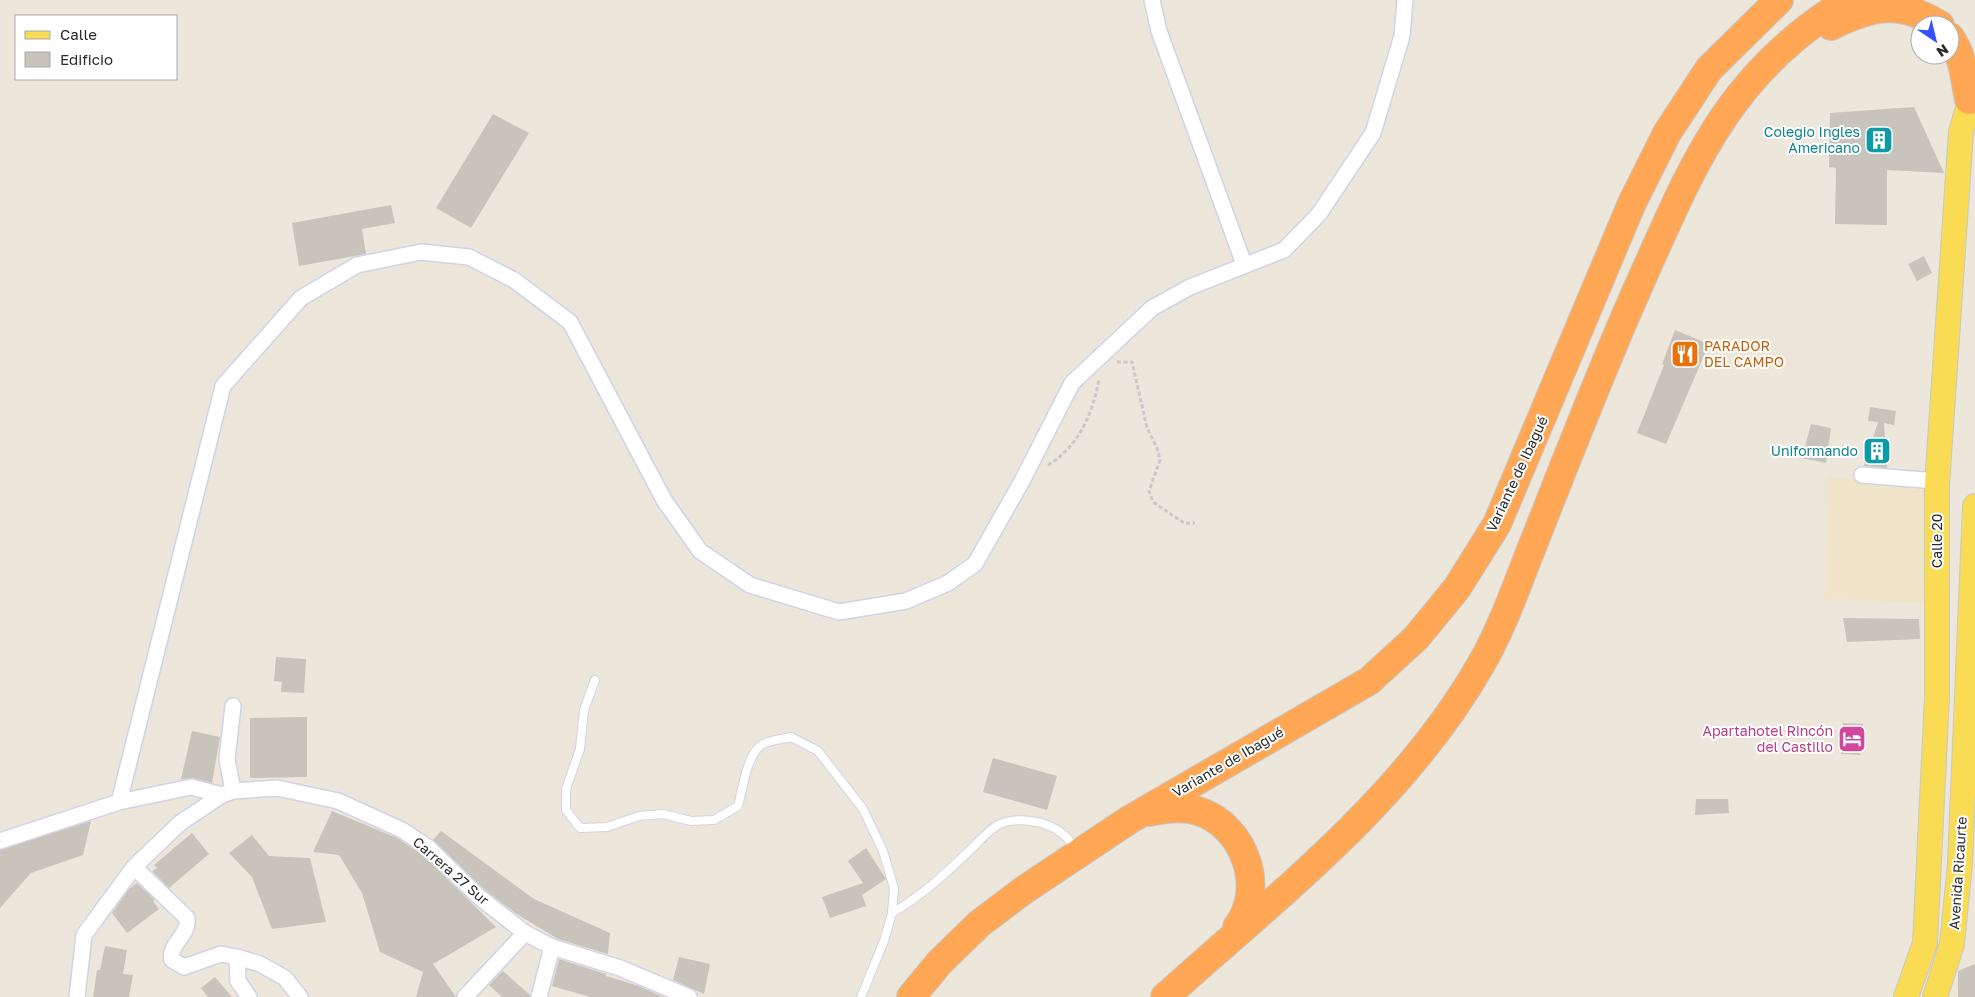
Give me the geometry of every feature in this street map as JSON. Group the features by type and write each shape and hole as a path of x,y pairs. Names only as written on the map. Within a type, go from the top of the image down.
{"highway":[{"name":"Variante de Ibagué","path":"911,997 979,924 1075,854 1129,820 1369,682 1416,638 1457,588 1497,524 1632,203 1666,133 1709,69 1779,0"},
{"path":"1165,997 1362,820 1410,766 1481,665 1516,586 1624,320 1689,172 1731,105 1776,54 1823,16 1849,0"},
{"path":"1776,54 1870,7 1903,6 1925,15"},
{"path":"1960,60 1972,92"},
{"path":"1129,820 1146,812 1172,808 1199,811 1222,824 1240,844 1250,868 1250,895 1242,920 1226,942"}],"main road":[{"name":"Calle 20","path":"1906,997 1926,943 1937,698 1937,481 1962,132 1972,92"},
{"name":"Avenida Ricaurte","path":"1934,997 1952,944 1960,864 1972,678 1975,506"}],"street":[{"path":"1152,0 1159,31 1244,264"},
{"path":"119,802 223,386 301,298 357,265 421,252 469,257 514,280 570,322 664,500 700,551 750,585 839,612 906,601 948,584 975,564 1022,481 1072,382 1152,308 1190,287 1244,264 1284,250 1319,214 1373,133 1402,36 1405,0"},
{"path":"1862,475 1937,481"},
{"path":"0,841 119,802 191,787 228,793 227,759 234,706"},
{"name":"Carrera 27 Sur","path":"77,997 84,935 134,868 180,823 228,793 277,788 338,801 402,830 428,848 478,896 525,933 552,947 620,968 689,997"},
{"path":"134,868 186,918 188,928 171,952 172,960 184,968 220,954 237,957 260,964 286,978 300,997"},
{"path":"465,997 525,933"},
{"path":"539,997 552,947"},
{"path":"237,957 238,981 249,997"}],"lane":[{"path":"594,680 584,710 580,749 566,789 566,810 580,828 607,827 639,816 663,814 691,821 714,820 738,806 746,778 747,764 762,744 790,737 818,751 863,809 883,850 894,888 892,913 884,941 861,997"},
{"path":"892,913 910,902 933,883 998,825 1015,820 1038,822 1058,830 1074,847 1075,854"}],"path":[{"path":"1112,366 1118,361 1132,362 1147,428 1157,448 1160,460 1149,491 1153,502 1184,523 1195,523"},
{"path":"1022,481 1059,459 1079,438 1095,401 1102,375"}],"shaded area":[{"path":"1828,477 1937,485 1937,603 1825,599"}],"building":[{"name":"Colegio Ingles Americano","path":"1914,107 1944,173 1887,170 1887,225 1835,224 1836,168 1829,167 1830,113"},
{"path":"493,114 529,133 471,228 436,208"},
{"path":"391,205 395,223 362,229 366,254 299,266 292,223"},
{"path":"1924,256 1932,273 1917,281 1908,264"},
{"path":"1675,330 1709,344 1666,444 1637,433 1664,365 1662,364"},
{"path":"1870,407 1896,411 1894,425 1884,423 1887,468 1864,466 1878,422 1868,421"},
{"path":"1811,424 1831,428 1826,463 1802,458"},
{"path":"1843,618 1919,619 1920,639 1847,642"},
{"path":"276,657 306,659 304,693 281,692 282,682 274,681"},
{"path":"307,717 307,777 250,778 250,718"},
{"name":"Apartahotel Rincón del Castillo","path":"1843,723 1863,724 1860,755 1841,754"},
{"path":"192,731 220,737 212,783 193,778 181,779"},
{"path":"993,758 1057,776 1047,810 983,792"},
{"path":"1696,799 1728,799 1729,813 1695,815"},
{"path":"332,811 397,838 423,855 496,927 433,964 456,997 416,997 423,972 380,952 362,893 339,855 313,852"},
{"path":"91,821 83,855 31,873 0,908 0,850"},
{"path":"441,831 534,899 610,933 608,954 558,939 515,913 484,889 433,840"},
{"path":"192,833 209,854 169,888 152,871 157,868 154,865"},
{"path":"252,835 269,856 310,858 326,922 272,929 252,877 229,853"},
{"path":"866,848 886,879 862,895 866,906 830,918 822,897 863,883 848,861"},
{"path":"137,883 155,900 153,901 159,909 127,933 112,913 129,889"},
{"path":"105,946 127,950 123,974 133,975 129,997 93,997 97,970 100,970"},
{"path":"679,957 710,964 704,994 673,980"},
{"path":"559,959 639,986 663,997 590,997 552,986"},
{"path":"1975,964 1975,997 1958,997 1958,971"},
{"path":"503,971 530,997 502,997 489,985"},
{"path":"215,977 232,997 208,997 201,988"}],"place":[{"name":"Colegio Ingles Americano","path":"1879,140"},
{"name":"PARADOR DEL CAMPO","path":"1685,354"},
{"name":"Uniformando","path":"1877,451"},
{"name":"Apartahotel Rincón del Castillo","path":"1852,739"}]}
